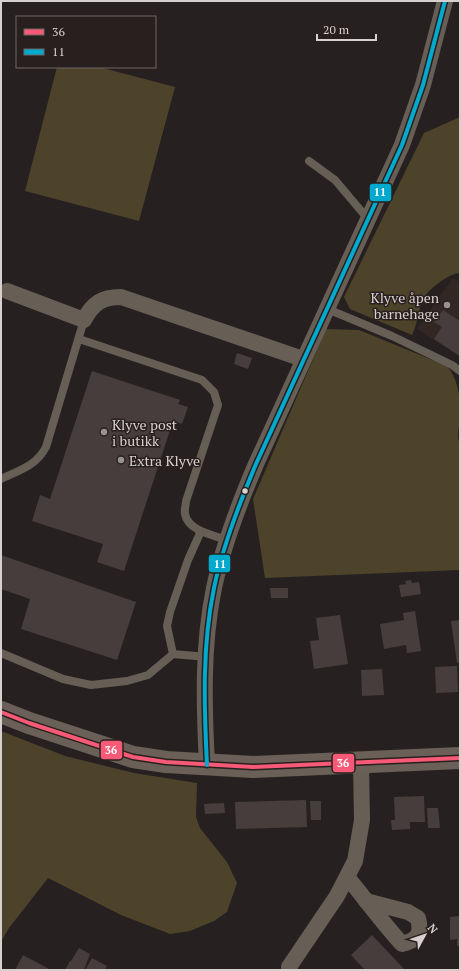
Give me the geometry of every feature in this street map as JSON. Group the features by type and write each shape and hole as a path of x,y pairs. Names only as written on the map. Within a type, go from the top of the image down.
{"main road":[{"path":"1,712 29,723 133,757 207,765 254,767 460,758"}],"street":[{"path":"207,765 204,677 214,589 227,540 237,508 303,359 402,145 423,85 445,1"},
{"path":"7,291 84,320 88,312 99,301 108,297 121,297 303,359"},
{"path":"288,967 348,878 355,861 362,820 361,762"},
{"path":"348,878 366,901"}],"lane":[{"path":"309,161 335,180 368,219"},
{"path":"326,308 392,336 452,365 460,371"},
{"path":"1,479 32,465 44,452 84,320"},
{"path":"79,338 202,380 214,392 218,405 186,501 185,514 191,523 201,531 227,540"},
{"path":"174,654 167,626 170,612 188,560 201,531"},
{"path":"1,653 63,679 91,685 127,681 148,675 174,654 207,657"}],"shaded area":[{"path":"57,68 103,68 175,87 139,221 25,191"},
{"path":"460,117 460,273 450,276 438,283 424,298 412,335 350,309 344,297 424,133"},
{"name":"Klyve åpen barnehage","path":"453,278 460,282 460,357 417,329"},
{"path":"326,329 359,330 447,366 451,372 457,384 460,406 458,435 460,444 460,570 265,578 253,499"},
{"path":"1,731 65,756 134,773 197,783 196,817 200,828 227,862 237,883 227,912 214,921 190,931 170,934 121,915 48,878 9,928 1,942"}],"building":[{"path":"443,310 460,321 460,356 434,339 442,327 434,322"},
{"path":"237,353 252,358 248,369 234,364"},
{"path":"92,371 180,400 178,404 188,407 182,424 173,421 124,571 97,562 103,544 32,521 40,495 50,499"},
{"path":"1,555 136,602 117,660 21,629 30,599 1,589"},
{"path":"411,580 412,583 419,582 421,594 401,597 399,585 406,584 405,581"},
{"path":"270,588 288,588 288,598 271,598"},
{"path":"415,611 421,651 407,653 406,645 384,649 380,624 404,620 403,613"},
{"path":"340,615 348,664 314,669 310,641 319,640 316,618"},
{"path":"460,620 460,662 457,663 451,621"},
{"path":"457,666 458,692 436,693 435,667"},
{"path":"382,669 384,695 362,696 361,670"},
{"path":"424,796 425,822 410,822 410,829 392,830 391,820 395,820 394,797"},
{"path":"306,800 307,827 236,829 235,802"},
{"path":"310,801 321,801 321,820 311,820"},
{"path":"224,803 225,813 205,814 204,804"},
{"path":"427,808 438,808 440,828 428,828"},
{"path":"460,916 460,946 457,946 457,939 450,940 450,917"},
{"path":"372,935 405,970 365,970 351,955"},
{"path":"79,948 90,954 84,970 65,970 70,961 73,962 71,961"},
{"path":"23,955 51,970 15,970"},
{"path":"92,958 107,966 105,970 85,970"}],"transit line":[{"name":"11","path":"207,765 205,721 207,632 214,588 227,540 256,464 402,145 423,85 445,1"},
{"name":"36","path":"1,712 29,723 133,757 166,762 253,767 460,758"}],"place":[{"name":"Klyve åpen barnehage","path":"447,305"},
{"name":"Klyve post i butikk","path":"104,432"},
{"name":"Extra Klyve","path":"121,460"}]}
